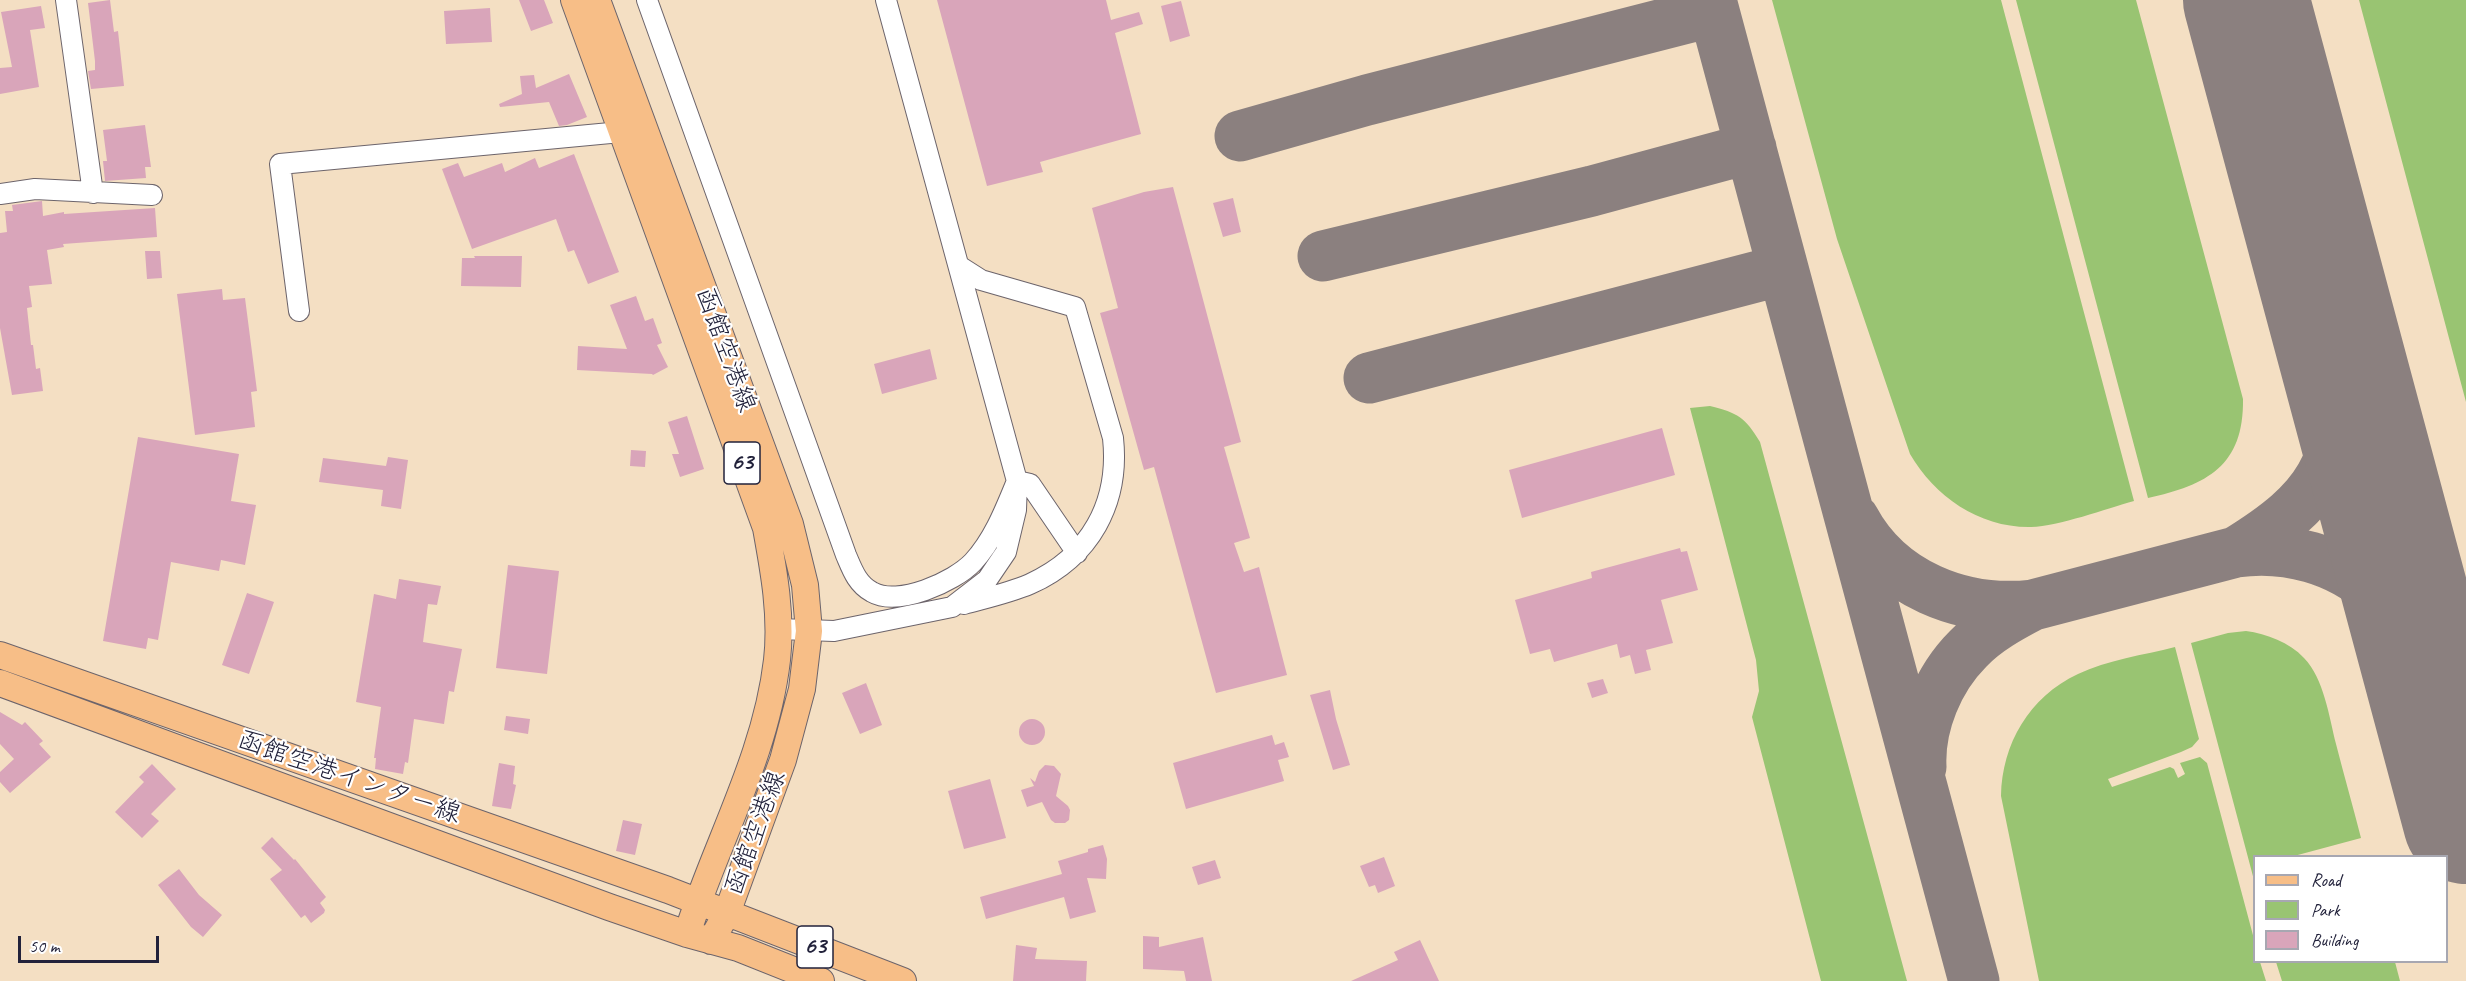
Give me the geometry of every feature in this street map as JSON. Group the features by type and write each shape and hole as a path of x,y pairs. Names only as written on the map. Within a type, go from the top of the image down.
{"main road":[{"name":"函館空港線","path":"574,0 766,528 777,590 779,629 772,690 756,753 697,902 699,938"},
{"name":"函館空港線","path":"597,0 790,524 805,585 809,631 802,689 783,760 727,913 699,938"},
{"name":"函館空港インター線","path":"0,655 697,902"},
{"name":"函館空港インター線","path":"0,683 699,938"},
{"name":"函館空港線","path":"697,902 903,981"},
{"name":"63","path":"699,938 738,948 821,981"}],"street":[{"path":"66,0 93,193"},
{"path":"647,0 846,555 862,585 873,593 896,596 928,589 954,577 974,561 992,535 1017,482"},
{"path":"886,0 1017,482 1016,510 1006,552 987,580 952,607"},
{"path":"299,311 280,164 621,132"},
{"path":"0,194 34,189 152,195"},
{"path":"779,629 834,631 863,627 952,607 1032,583 1077,553 1100,519 1109,500 1115,457 1113,438 1075,307 981,280 959,266"},
{"path":"1017,482 1030,483 1077,553"}],"green space":[{"path":"1772,0 2001,0 2134,501 2055,524 2031,527 2012,526 1977,516 1961,507 1932,484 1920,470 1910,454 1837,239"},
{"path":"2016,0 2136,0 2243,399 2242,422 2237,441 2229,456 2218,469 2204,479 2169,493 2148,498"},
{"path":"2359,0 2466,0 2466,402"},
{"path":"1710,406 1740,417 1760,442 1907,981 1821,981 1752,717 1759,691 1756,660 1690,408"},
{"path":"2246,631 2262,634 2285,643 2298,652 2311,667 2325,698 2361,838 2298,855 2253,855 2253,876 2191,643 2228,633"},
{"path":"2175,647 2199,739 2192,747 2181,752 2108,779 2112,787 2170,767 2174,769 2178,778 2185,774 2180,763 2200,757 2207,763 2253,935 2253,963 2260,963 2266,981 2039,981 2001,796 2007,758 2022,724 2045,695 2078,674 2126,658"},
{"path":"2276,963 2395,963 2400,981 2282,981"}],"building":[{"path":"110,0 114,32 118,31 124,86 91,89 88,71 95,70 95,61 88,3"},
{"path":"519,0 544,0 553,23 531,31"},
{"path":"937,0 1106,0 1111,20 1139,12 1143,24 1115,33 1141,134 1040,162 1043,172 987,186"},
{"path":"1181,1 1190,36 1170,42 1161,6"},
{"path":"41,6 45,28 30,30 39,87 0,94 0,68 12,67 1,12"},
{"path":"490,8 492,42 446,44 444,11"},
{"path":"569,74 587,117 559,126 549,102 500,107 499,104 522,94 520,76 534,75 536,88"},
{"path":"145,125 151,167 145,167 146,178 105,181 103,161 107,161 103,130"},
{"path":"574,154 619,272 588,284 574,250 568,252 556,219 472,249 442,169 458,163 464,177 502,163 505,172 535,158 539,168"},
{"path":"1173,187 1241,442 1224,447 1250,538 1234,543 1244,572 1259,567 1287,675 1216,693 1154,467 1144,470 1100,313 1118,308 1092,208 1144,192"},
{"path":"1233,198 1241,232 1223,237 1213,203"},
{"path":"42,201 43,216 64,212 64,214 155,208 157,237 63,244 64,247 47,250 52,284 29,286 32,307 27,308 31,345 33,345 36,369 40,368 43,391 12,395 0,328 0,233 7,232 5,211 13,211 12,205"},
{"path":"145,251 160,251 162,278 147,279"},
{"path":"474,256 522,256 521,287 461,286 462,258 475,258"},
{"path":"222,289 223,300 245,298 257,391 251,392 255,427 195,435 177,294"},
{"path":"636,296 645,321 653,318 662,343 657,345 668,367 653,375 577,370 578,346 627,349 610,305"},
{"path":"930,349 937,379 882,394 874,364"},
{"path":"687,416 704,469 680,477 672,454 679,454 668,422"},
{"path":"1662,428 1675,475 1522,518 1509,470"},
{"path":"138,437 239,454 231,501 256,505 245,565 221,560 219,571 171,562 158,640 148,638 146,649 103,641"},
{"path":"631,450 646,451 645,467 630,466"},
{"path":"388,457 408,460 401,509 381,506 383,490 319,482 323,458 386,466"},
{"path":"1680,548 1681,552 1687,551 1698,590 1661,600 1673,643 1646,650 1651,670 1635,674 1630,655 1620,658 1617,644 1554,662 1550,649 1530,654 1515,600 1592,578 1591,572"},
{"path":"508,565 559,571 547,674 496,668"},
{"path":"399,579 441,586 437,605 428,604 423,642 462,649 454,692 449,691 444,724 414,719 408,763 405,762 403,774 375,769 376,758 374,758 381,707 356,702 374,594 396,599"},
{"path":"247,593 274,602 249,674 222,665"},
{"path":"1603,679 1608,693 1592,698 1587,683"},
{"path":"866,683 882,725 860,734 842,693"},
{"path":"1330,690 1350,765 1333,770 1310,695"},
{"path":"0,712 22,725 25,722 43,741 39,744 51,757 10,793 0,782 0,772 14,759 0,744"},
{"path":"506,716 530,719 528,734 504,730"},
{"path":"1032,719 1041,723 1045,732 1041,741 1032,745 1023,741 1019,732 1023,723"},
{"path":"1272,735 1275,745 1284,742 1289,757 1278,760 1284,781 1186,809 1173,763"},
{"path":"499,763 515,766 513,784 516,785 511,809 492,806"},
{"path":"152,764 176,789 151,814 159,821 142,838 115,812 144,782 139,777"},
{"path":"1045,765 1054,766 1061,774 1056,796 1070,810 1069,820 1065,823 1055,823 1051,820 1042,802 1027,807 1021,790 1034,786 1030,778 1035,782 1039,771"},
{"path":"990,779 1006,838 964,849 948,791"},
{"path":"623,820 642,824 635,855 616,851"},
{"path":"272,837 295,859 326,897 320,903 325,910 324,913 311,923 305,915 301,918 270,879 282,870 261,848"},
{"path":"1103,845 1107,859 1106,879 1087,878 1096,912 1070,919 1064,897 986,919 980,897 1062,874 1058,861"},
{"path":"1384,857 1395,886 1378,893 1375,885 1369,887 1360,866"},
{"path":"1215,860 1221,878 1198,885 1192,867"},
{"path":"179,869 199,895 222,915 203,937 191,927 158,885"},
{"path":"1143,936 1159,937 1159,947 1203,937 1212,981 1186,981 1184,971 1143,969"},
{"path":"1420,940 1439,981 1351,981 1398,960 1394,952"},
{"path":"1016,945 1037,948 1035,959 1087,961 1086,981 1013,981"}],"taxiway":[{"path":"1711,0 1974,981"},
{"path":"1240,136 1367,100 1714,11"},
{"path":"1323,256 1592,191 1751,148"},
{"path":"1369,378 1782,270"},
{"path":"2236,552 2289,515 2307,496 2321,476 2331,455 2338,429 2344,365"},
{"path":"1854,519 1869,542 1907,577 1954,598 1980,604 2033,605 2236,552 2255,550 2293,553 2329,563 2362,582 2377,594 2399,618 2418,644"},
{"path":"1921,767 1921,751 1927,719 1939,688 1948,674 1968,649 1990,630 2033,605"}],"runway":[{"path":"2246,0 2466,821"}]}
